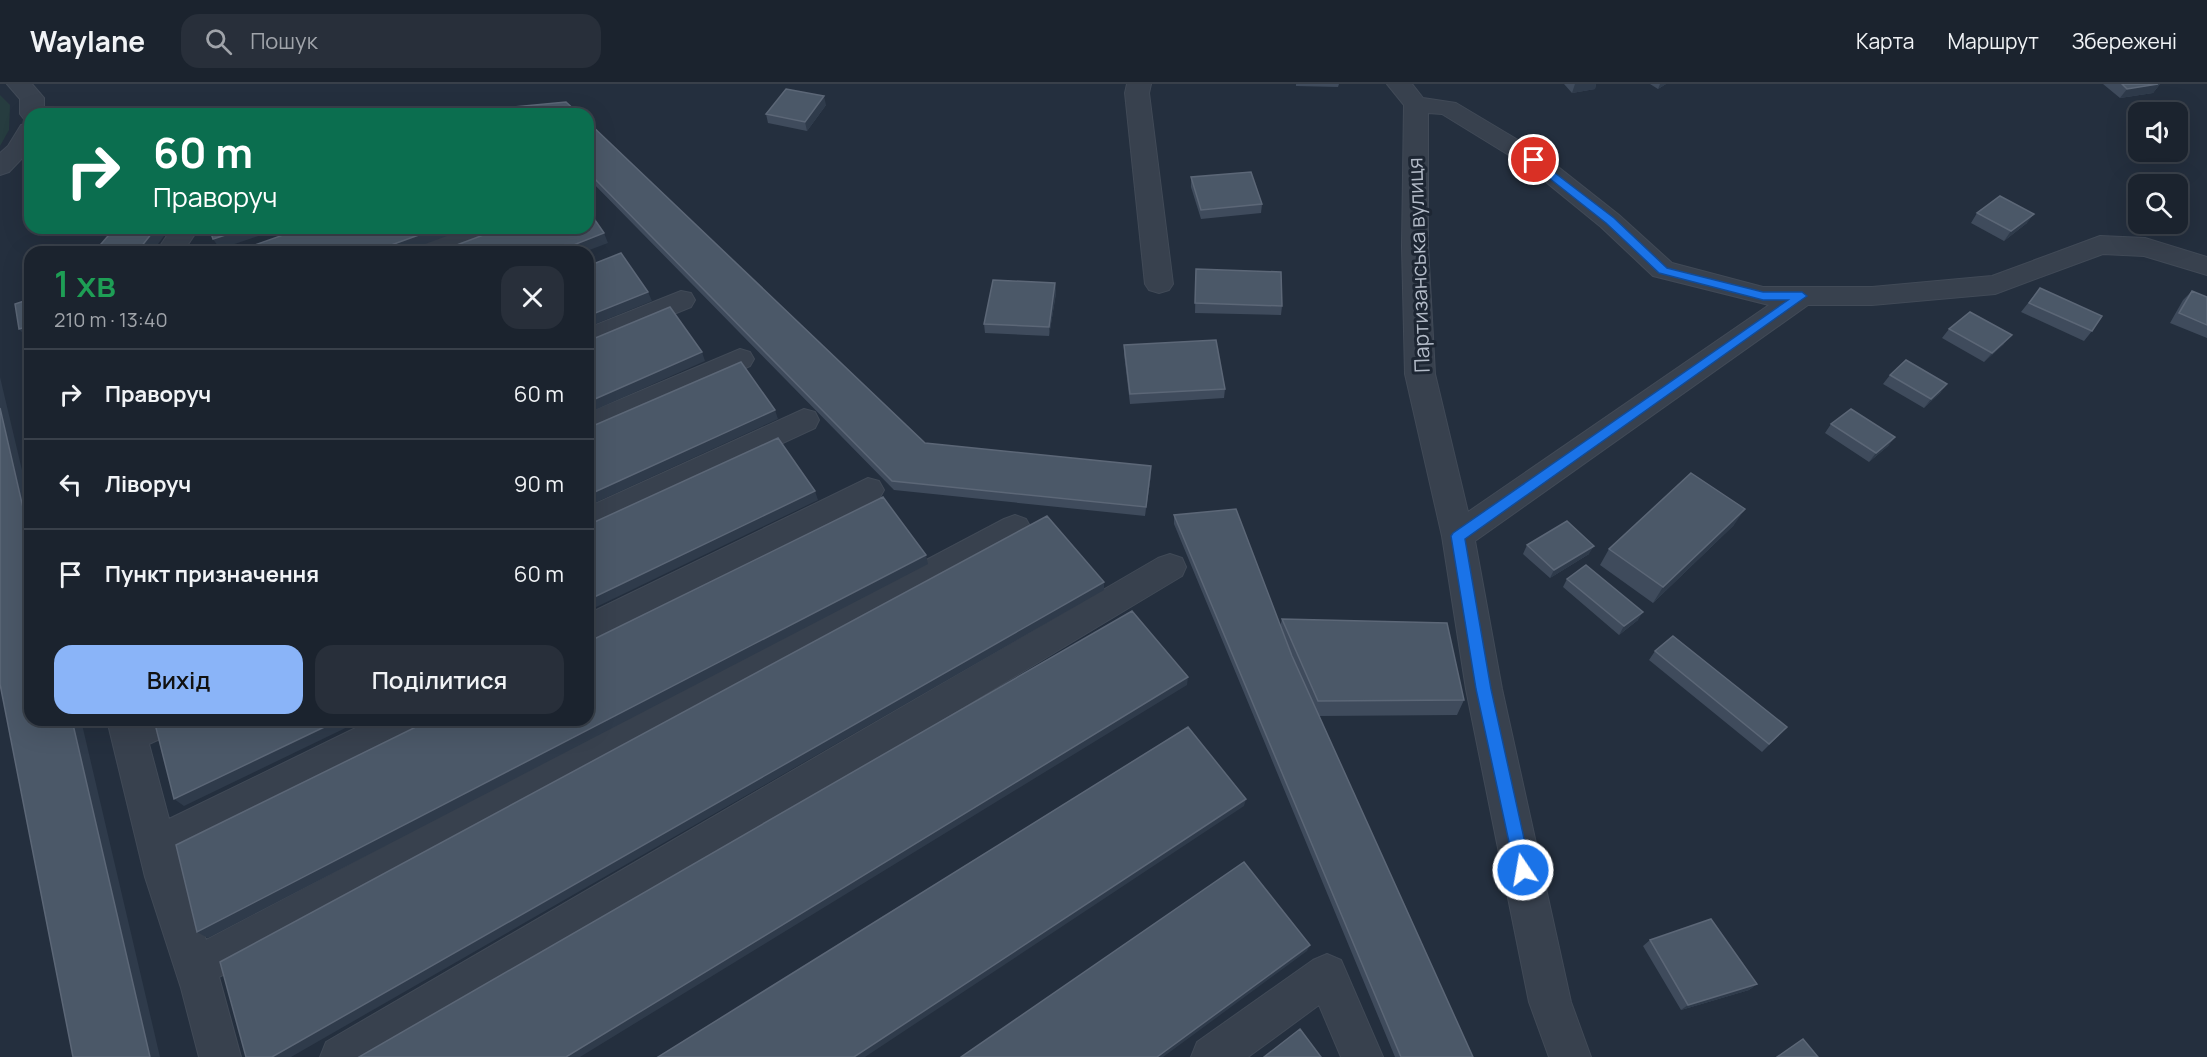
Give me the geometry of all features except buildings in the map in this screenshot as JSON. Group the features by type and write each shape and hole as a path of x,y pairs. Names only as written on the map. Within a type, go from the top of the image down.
{"street":[{"path":"1139,84 1137,93 1159,284"},
{"path":"1408,94 1448,108 1534,160 1610,221 1663,270 1763,296 1872,296 1995,285 2100,244 2145,247 2207,266"},
{"name":"Партизанська вулиця","path":"1408,94 1420,374 1458,536 1484,689 1550,1002 1570,1057"},
{"path":"0,167 17,151 24,140"},
{"path":"443,246 475,234"},
{"path":"1458,536 1802,296"},
{"path":"594,336 681,300"},
{"path":"594,423 740,359"},
{"path":"594,518 804,420"},
{"path":"594,627 868,490"},
{"path":"195,968 1015,528"},
{"path":"341,1057 1170,567"},
{"path":"157,845 395,726"},
{"path":"127,728 165,877 195,968 220,1057"},
{"path":"1212,1057 1327,974 1362,1057"}],"green space":[{"path":"0,95 10,105 9,130 0,146"}],"route":[{"path":"1523,870 1484,689 1458,536 1802,296 1763,296 1663,270 1610,221 1534,160"}]}
